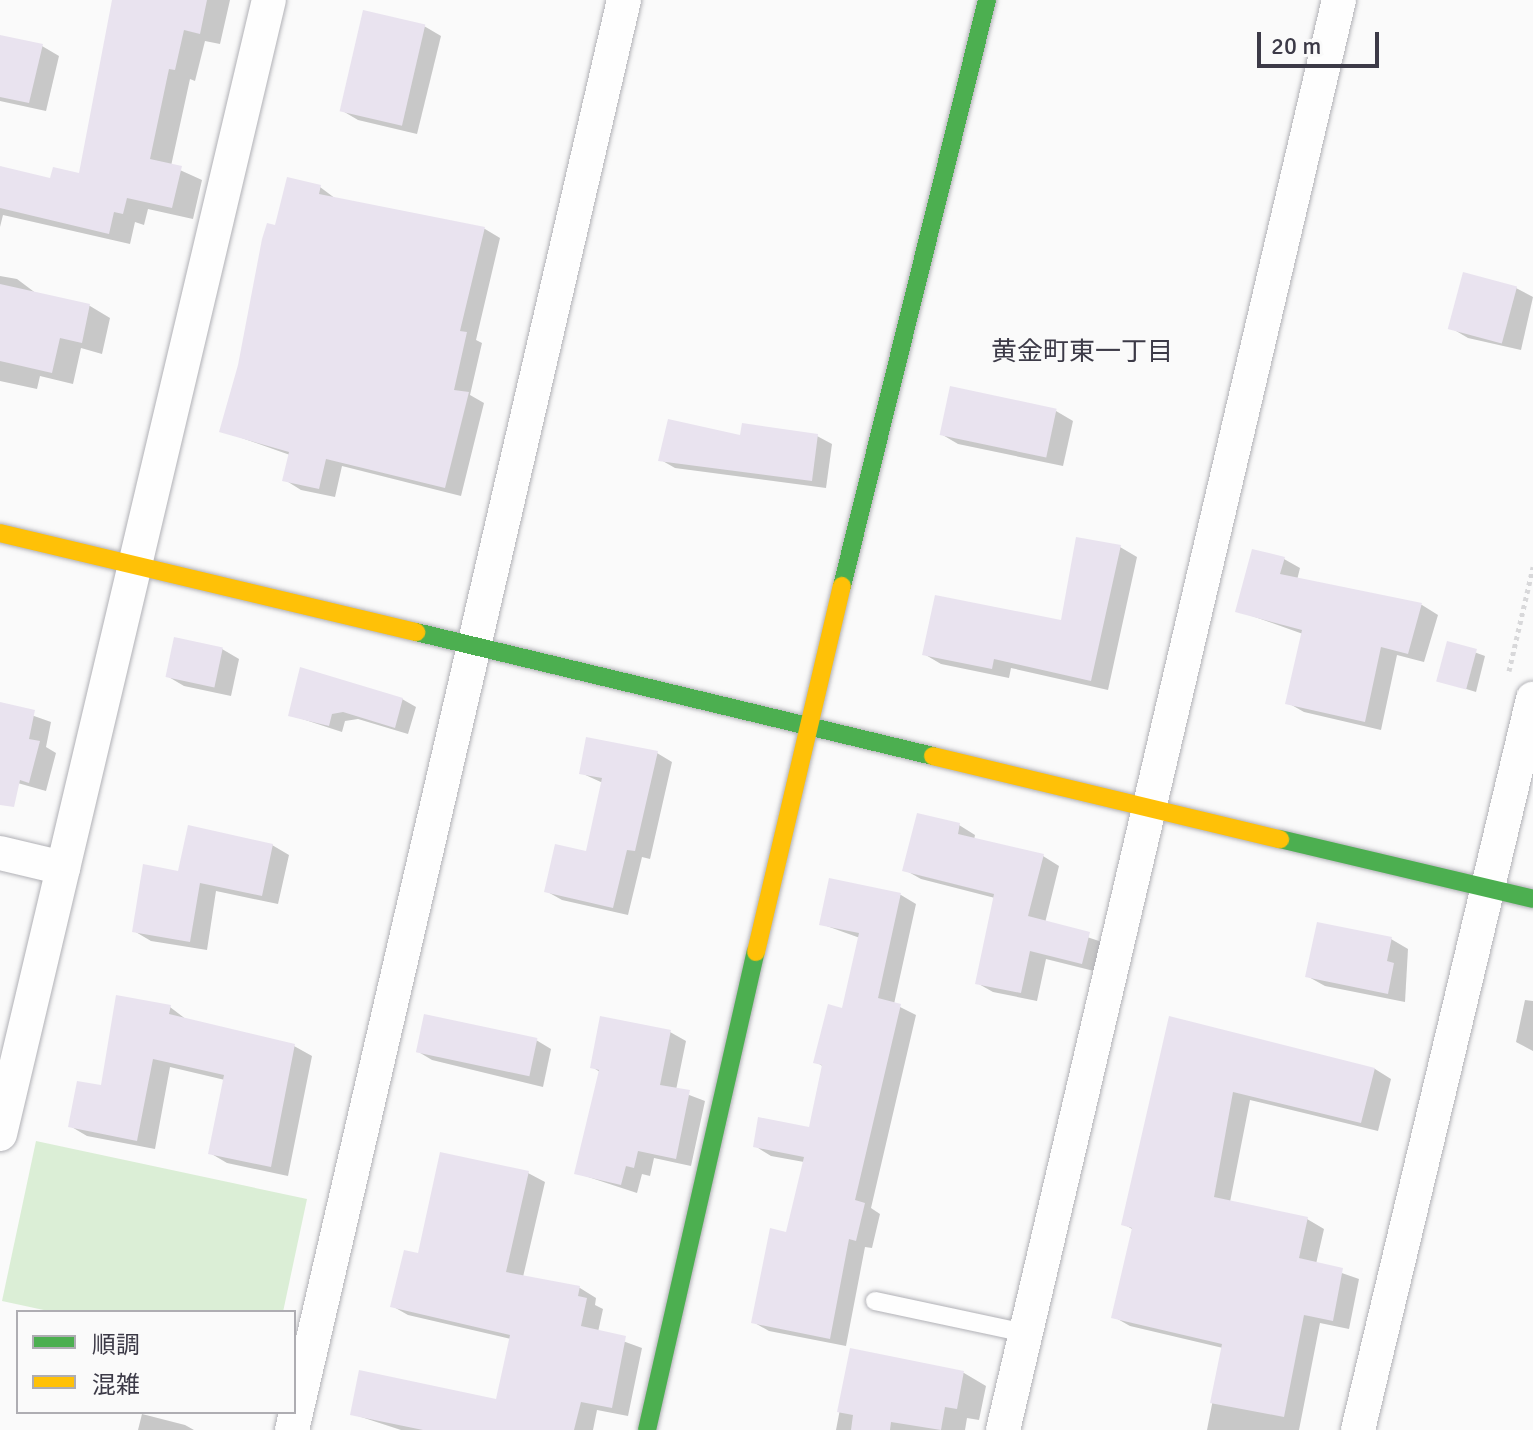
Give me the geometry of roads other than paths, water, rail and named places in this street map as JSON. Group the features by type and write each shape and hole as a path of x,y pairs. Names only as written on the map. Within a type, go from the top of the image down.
{"street":[{"path":"0,1134 269,0"},
{"path":"296,1413 624,0"},
{"path":"647,1430 808,726 987,0"},
{"path":"1003,1430 1339,0"},
{"path":"0,533 1533,899"},
{"path":"1358,1430 1533,699"},
{"path":"0,853 63,868"}],"lane":[{"path":"875,1301 1025,1333"}],"district":[{"name":"黄金町東一丁目","path":"1082,353"}]}
